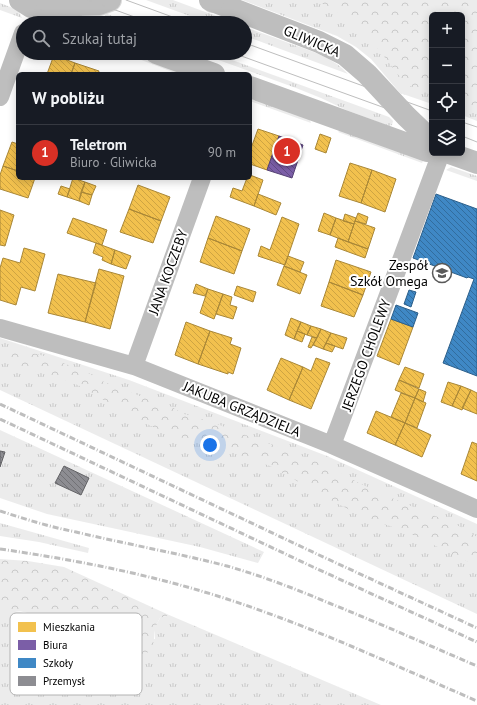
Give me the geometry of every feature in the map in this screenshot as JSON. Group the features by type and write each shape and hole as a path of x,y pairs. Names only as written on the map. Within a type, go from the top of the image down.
{"street":[{"path":"31,8 99,4 110,0"},
{"name":"GLIWICKA","path":"211,0 320,42 346,55 367,74 429,138"},
{"path":"31,8 54,16"},
{"path":"0,97 16,52"},
{"path":"175,60 208,72"},
{"path":"252,88 429,151"},
{"name":"JERZEGO CHOLEWY","path":"332,445 440,156"},
{"path":"457,156 477,163"},
{"name":"JANA KOCZEBY","path":"134,366 201,180"},
{"name":"JAKUBA GRZĄDZIELA","path":"0,328 134,366 332,445 477,509"}],"green space":[{"path":"146,0 173,0 216,16 190,16"},
{"path":"242,0 477,0 477,121 465,116 465,12 429,12 429,103 400,93 371,59 356,47 337,36"},
{"path":"315,0 477,0 477,109 465,103 465,12 429,12 429,94 410,86 400,77 360,27 333,9"},
{"path":"0,3 18,10 21,16 16,16 0,10"},
{"path":"252,30 323,56 342,68 348,74 252,39"},
{"path":"141,60 157,60 190,72 173,72"},
{"path":"218,60 232,60 389,117 393,121 392,125 389,126 346,110 321,98"},
{"path":"252,95 308,115 311,123 252,102"},
{"path":"343,127 425,157 422,163 338,132"},
{"path":"451,167 477,176 477,181 446,170"},
{"path":"0,338 129,380 327,456 477,524 477,614 0,390"},
{"path":"17,349 48,357 122,389 166,404 184,414 209,421 322,464 387,496 457,525 477,537 477,566 413,535 369,520 270,466 229,451 167,433 151,426 69,381 52,377 19,365 14,362 10,356 11,350"},
{"path":"0,430 264,552 258,563 200,547 47,514 0,498"},
{"path":"0,523 89,548 88,553 39,542 0,536"},
{"path":"0,559 28,561 64,567 169,615 160,618 156,626 152,647 142,656 142,613 27,613 20,611 0,611"},
{"path":"0,611 15,611 24,613 10,613 10,695 142,695 142,640 155,639 155,627 160,618 169,615 381,705 0,705"}],"building: Mieszkania":[{"path":"52,60 67,60 75,63 72,72 48,72"},
{"path":"75,63 99,71 99,72 72,72"},
{"path":"258,129 279,136 267,170 252,165 252,146"},
{"path":"320,134 331,138 326,153 315,149"},
{"path":"12,142 16,143 16,170 3,166"},
{"path":"350,163 372,170 361,203 339,196"},
{"path":"3,166 16,170 16,180 34,180 28,198 0,189 0,175"},
{"path":"372,170 396,179 385,212 361,203"},
{"path":"252,176 263,180 254,206 230,197 233,188 242,191 246,180 252,180"},
{"path":"72,180 85,182 79,201 67,197"},
{"path":"85,182 96,186 92,195 81,192"},
{"path":"138,185 170,197 161,221 129,209"},
{"path":"61,186 70,189 67,197 58,194"},
{"path":"81,192 92,195 89,205 79,201"},
{"path":"258,194 281,203 276,215 254,206"},
{"path":"129,209 161,221 153,243 120,232"},
{"path":"0,210 14,215 5,246 0,245"},
{"path":"324,213 336,218 330,235 318,231"},
{"path":"358,213 368,217 366,224 355,221"},
{"path":"345,214 356,218 354,224 343,221"},
{"path":"216,216 250,229 242,251 208,238"},
{"path":"282,217 299,224 285,265 258,256 261,246 270,250"},
{"path":"73,218 107,230 102,245 67,233"},
{"path":"336,218 354,224 348,242 330,235"},
{"path":"355,221 375,228 368,249 348,242"},
{"path":"208,238 242,251 234,274 200,262"},
{"path":"338,238 368,249 365,258 335,247"},
{"path":"96,243 115,250 111,264 102,260 103,257 93,253"},
{"path":"24,248 45,254 35,291 21,287 16,305 0,300 0,268 3,258 20,263"},
{"path":"115,250 131,256 126,269 111,264"},
{"path":"288,256 304,262 300,272 284,266"},
{"path":"336,260 371,272 363,295 329,282"},
{"path":"284,266 307,275 300,294 277,285"},
{"path":"99,269 124,276 110,329 85,322"},
{"path":"58,274 96,283 85,322 48,313"},
{"path":"329,282 363,295 354,317 321,306"},
{"path":"196,284 208,289 205,296 193,293"},
{"path":"237,286 256,292 253,302 234,295"},
{"path":"208,289 223,294 214,319 200,313"},
{"path":"223,294 232,297 230,305 237,307 233,319 216,314"},
{"path":"291,318 301,322 294,339 285,335"},
{"path":"391,319 413,327 399,365 377,356"},
{"path":"186,322 210,331 198,364 175,355"},
{"path":"301,322 311,326 307,335 297,331"},
{"path":"311,326 321,329 317,338 307,335"},
{"path":"321,329 331,333 323,349 313,345"},
{"path":"210,331 232,338 230,344 241,348 233,374 228,372 228,374 198,364"},
{"path":"297,331 305,334 302,342 294,339"},
{"path":"331,333 347,338 343,349 326,343"},
{"path":"312,337 317,338 311,348 308,347"},
{"path":"326,343 335,346 332,352 323,349"},
{"path":"281,358 303,367 289,400 267,390"},
{"path":"316,358 330,363 311,409 289,400 303,367 311,371"},
{"path":"405,367 424,374 419,388 399,380"},
{"path":"399,380 419,389 415,398 395,390"},
{"path":"448,382 461,386 452,406 441,402"},
{"path":"461,386 471,390 462,410 452,406"},
{"path":"419,389 426,392 423,402 415,398"},
{"path":"471,390 477,393 477,414 462,408"},
{"path":"401,393 415,398 405,423 391,417"},
{"path":"415,398 426,403 417,428 405,423"},
{"path":"376,411 405,423 395,445 367,433"},
{"path":"405,423 431,435 422,457 395,445"},
{"path":"472,442 477,444 477,481 461,474"}],"building: Biura":[{"path":"279,136 303,145 292,178 267,170"}],"building: Szkoły":[{"path":"436,194 477,209 477,376 443,363 474,279 467,278 413,258"},
{"path":"409,290 416,292 411,307 404,304"},
{"path":"396,305 418,313 413,327 391,319"}],"building: Przemysł":[{"path":"0,451 5,452 0,467"},
{"path":"64,466 89,478 81,495 55,483"}],"tram line":[{"path":"88,0 132,16"},
{"path":"126,0 170,16"},
{"path":"252,46 429,110"},
{"path":"252,60 429,124"},
{"path":"465,123 477,127"},
{"path":"465,137 477,142"}],"railway":[{"path":"0,404 477,628"},
{"path":"0,419 313,567 477,642"},
{"path":"0,511 57,528 208,561 253,574 317,598 477,666"},
{"path":"0,549 115,569 199,590 259,610 322,634 477,701"}],"place":[{"name":"Teletrom","path":"287,151"},
{"name":"Zespół Szkół Omega","path":"442,273"}]}
